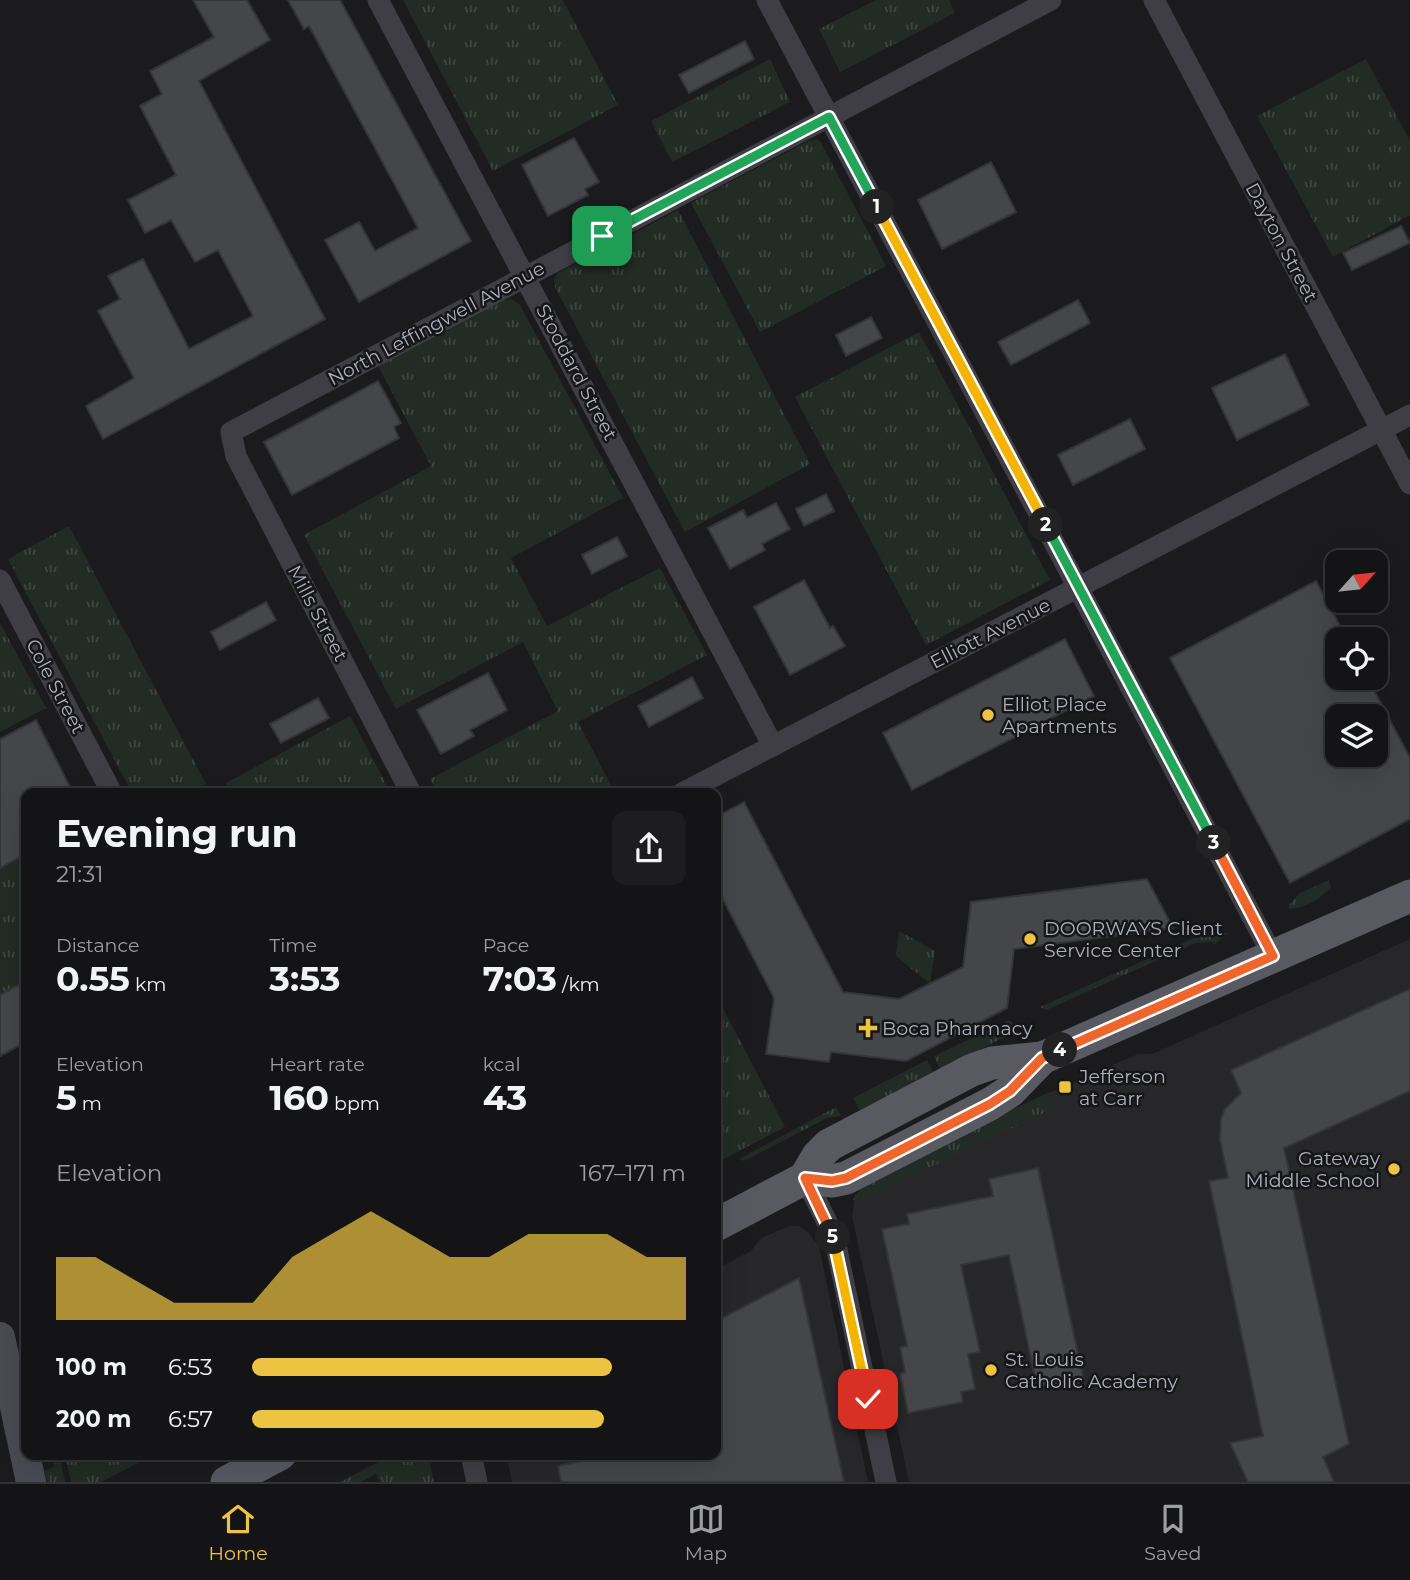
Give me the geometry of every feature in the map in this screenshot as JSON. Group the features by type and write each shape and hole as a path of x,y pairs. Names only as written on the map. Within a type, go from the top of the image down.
{"main road":[{"path":"721,1222 805,1178 832,1181 846,1178 990,1104 1010,1091 1042,1058 1410,896"},
{"path":"0,1337 21,1435"},
{"path":"26,1460 31,1482"},
{"path":"227,1482 269,1460"}],"street":[{"name":"Stoddard Street","path":"378,0 773,746"},
{"path":"768,0 1273,956"},
{"name":"North Leffingwell Avenue","path":"231,432 1051,0"},
{"name":"Dayton Street","path":"1154,0 1410,484"},
{"name":"Elliott Avenue","path":"692,788 1410,415"},
{"name":"Mills Street","path":"231,432 236,456 408,788"},
{"name":"Cole Street","path":"0,580 109,788"},
{"path":"805,1178 828,1224 837,1250 886,1482"},
{"path":"472,1460 477,1482"}],"shaded area":[{"path":"1410,939 1410,1482 909,1482 852,1216 855,1195 1003,1113 1138,1054 1152,1054"},
{"path":"790,1226 799,1226 807,1231 819,1247 868,1482 512,1482 507,1460 721,1460 721,1266 751,1251 761,1238"}],"green space":[{"path":"403,0 563,0 618,105 493,171"},
{"path":"876,0 949,0 955,13 840,72 819,29"},
{"path":"770,59 790,102 672,162 651,121"},
{"path":"1366,59 1410,141 1410,215 1333,257 1257,116"},
{"path":"817,139 886,266 760,332 691,203 808,141"},
{"path":"678,210 810,464 685,532 555,287 554,280 558,273"},
{"path":"511,299 520,305 623,498 511,558 547,626 660,568 707,655 578,722 612,788 434,788 430,779 558,711 523,642 396,709 304,535 431,466 378,366 501,301"},
{"path":"919,332 1050,580 926,645 795,397"},
{"path":"69,526 206,784 198,788 129,788 8,559"},
{"path":"0,623 46,708 0,732"},
{"path":"350,716 388,788 228,788 226,783"},
{"path":"21,858 21,984 0,995 0,868"},
{"path":"1329,880 1331,887 1318,899 1289,909 1289,905 1300,893"},
{"path":"899,931 935,951 930,984 896,956"},
{"path":"1228,933 1214,945 1212,942 1196,943 1046,1010 1040,1007 1194,938"},
{"path":"721,1005 785,1127 721,1160"},
{"path":"1010,1020 1014,1028 1005,1037 940,1069 934,1056"},
{"path":"927,1060 933,1072 860,1111 853,1098"},
{"path":"1047,1093 1054,1108 978,1144 971,1131"},
{"path":"836,1107 841,1116 827,1118 744,1161 739,1159"},
{"path":"965,1134 971,1147 862,1201 853,1200 860,1189"},
{"path":"53,1460 60,1460 65,1482 48,1482 44,1471 54,1467"},
{"path":"66,1460 143,1460 101,1482 71,1482"},
{"path":"382,1460 429,1460 434,1482 379,1482 376,1474 361,1482 340,1482"}],"building":[{"path":"193,0 247,0 270,40 199,81 325,319 103,439 86,406 134,378 98,311 120,299 108,276 143,259 189,349 253,316 218,250 195,262 171,220 145,233 128,200 176,175 140,106 162,94 150,71 214,37"},
{"path":"288,0 340,0 471,241 359,302 325,240 359,222 375,251 418,228 309,26 304,29"},
{"path":"745,41 754,59 689,93 679,75"},
{"path":"574,138 599,182 585,189 588,195 548,216 522,165"},
{"path":"991,162 1016,212 942,249 918,200"},
{"path":"1401,226 1410,243 1352,270 1343,253"},
{"path":"1078,300 1090,323 1011,365 998,342"},
{"path":"871,317 882,338 846,356 836,335"},
{"path":"1285,354 1309,405 1237,440 1212,388"},
{"path":"378,381 401,423 394,427 399,438 292,495 264,442"},
{"path":"1130,419 1145,449 1073,485 1058,455"},
{"path":"826,494 834,511 804,526 796,509"},
{"path":"776,503 790,529 762,544 765,550 730,569 708,528 743,510 747,518"},
{"path":"617,537 627,556 592,574 582,555"},
{"path":"804,580 830,628 833,626 845,646 790,675 754,607"},
{"path":"1316,581 1325,598 1325,613 1333,613 1341,627 1325,627 1325,690 1374,690 1381,704 1325,704 1325,767 1388,767 1388,717 1410,758 1410,819 1290,883 1170,658"},
{"path":"266,602 276,620 220,650 211,632"},
{"name":"Elliot Place Apartments","path":"1065,639 1094,696 912,790 883,733"},
{"path":"488,673 507,710 470,730 474,736 441,754 417,710"},
{"path":"692,677 703,698 649,727 638,706"},
{"path":"318,698 329,718 281,743 270,724"},
{"path":"36,720 70,788 21,788 21,857 0,868 0,739"},
{"name":"DOORWAYS Client Service Center","path":"744,802 843,992 899,999 963,967 971,902 1147,879 1173,928 1014,949 1007,1008 906,1061 831,1052 829,1062 766,1054 774,998 721,896 721,814"},
{"path":"21,984 21,1045 0,1056 0,995"},
{"path":"1410,989 1410,1091 1284,1148 1349,1444 1323,1457 1334,1482 1248,1482 1230,1443 1263,1436 1209,1181 1228,1178 1220,1140 1221,1119 1225,1109 1241,1093 1231,1070"},
{"name":"St. Louis Catholic Academy","path":"1038,1168 1083,1377 1037,1387 1009,1255 961,1265 980,1352 968,1354 975,1389 961,1392 963,1402 908,1413 900,1374 905,1372 900,1347 907,1346 882,1229 909,1224 907,1214 993,1196 989,1179"},
{"path":"799,1278 844,1482 561,1482 558,1466 581,1460 721,1460 721,1318"}],"place":[{"name":"Elliot Place Apartments","path":"988,715"},
{"name":"DOORWAYS Client Service Center","path":"1030,939"},
{"name":"Boca Pharmacy","path":"868,1028"},
{"name":"Jefferson at Carr","path":"1065,1087"},
{"name":"Gateway Middle School","path":"1394,1169"},
{"name":"St. Louis Catholic Academy","path":"991,1370"}],"route":[{"path":"602,236 829,117 1273,956 1042,1058 1010,1091 990,1104 846,1178 832,1181 805,1178 828,1224 837,1250 868,1399"}]}
